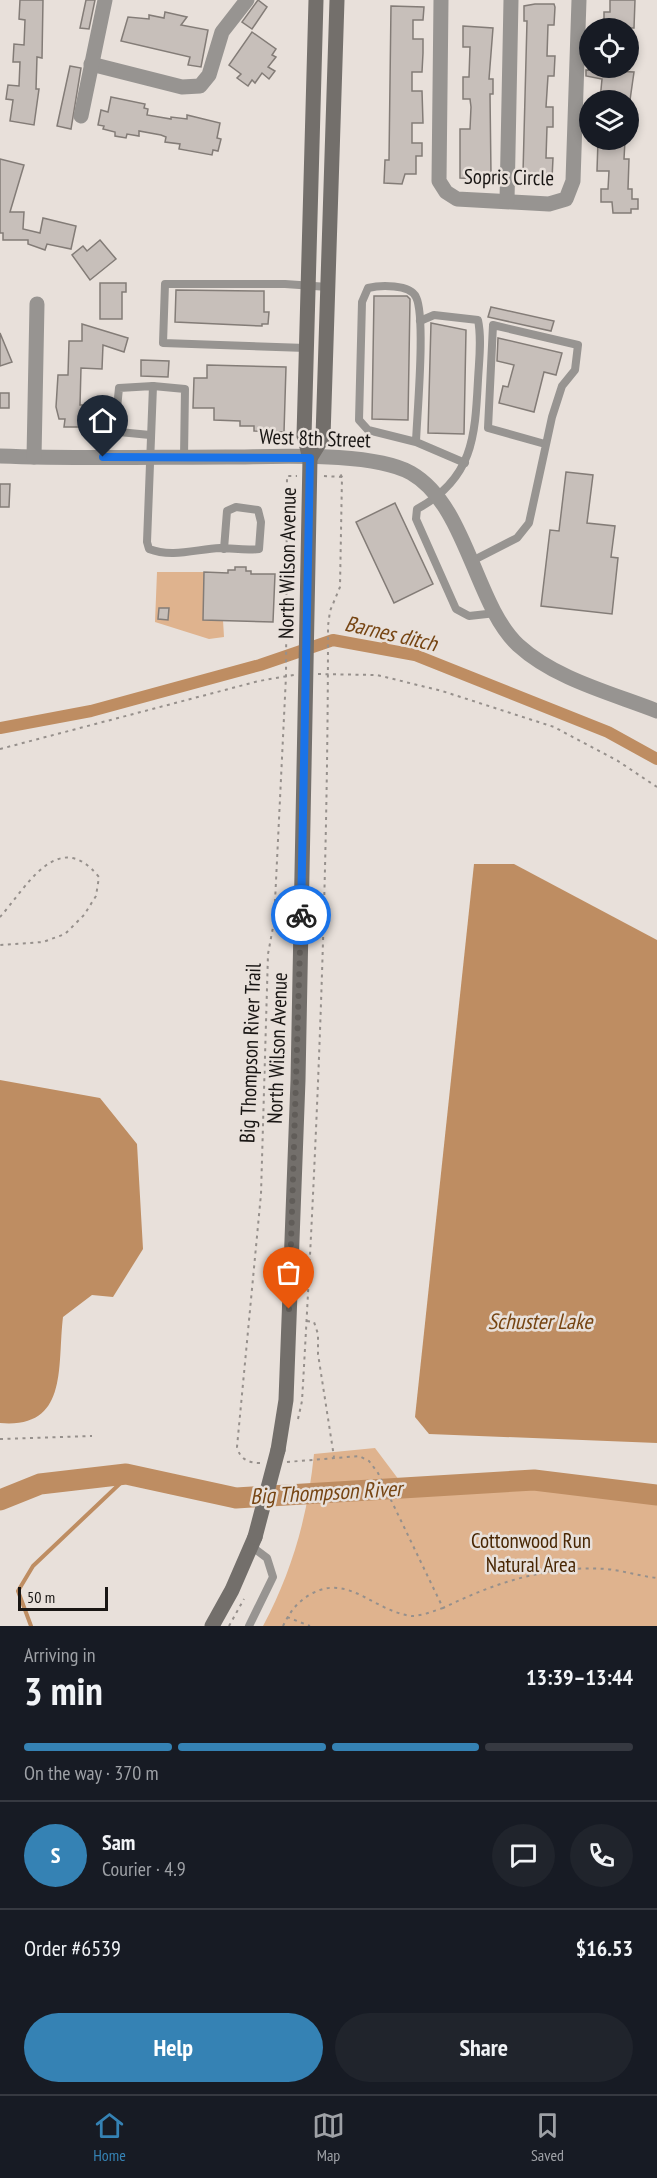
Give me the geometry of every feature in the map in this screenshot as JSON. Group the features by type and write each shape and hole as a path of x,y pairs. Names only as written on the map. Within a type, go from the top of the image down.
{"main road":[{"name":"North Wilson Avenue","path":"212,1626 232,1590 253,1542 278,1450 286,1400 295,1151 307,673 310,458 304,436 316,0"},
{"name":"North Wilson Avenue","path":"310,458 323,437 337,0"}],"street":[{"path":"81,116 105,0"},
{"path":"92,64 182,87 200,86 209,75 222,32 247,0"},
{"name":"Sopris Circle","path":"441,0 439,181 446,192 457,199 549,204 566,199 570,194 573,181 579,0"},
{"path":"507,201 511,0"},
{"path":"34,457 37,304"},
{"name":"West 8th Street","path":"0,456 310,458 379,461 396,467 421,480 451,518 496,613 512,638 540,662 567,676 657,711"}],"lane":[{"path":"306,348 163,343 165,284 328,287"},
{"path":"416,442 420,321 417,299 411,290 373,286 365,290 362,302 359,420 368,430 416,442 465,463"},
{"path":"420,321 435,315 478,320 480,352 472,445 459,474 437,498 417,509 416,519 456,609 468,616 496,613"},
{"path":"472,561 517,538 529,523 545,444 562,386 575,370 578,345 492,325 488,428 545,444"},
{"path":"150,435 119,432 116,428 119,388 153,386 185,389 184,457"},
{"path":"153,386 149,457 147,542 149,549 165,552 259,549 261,522 258,510 236,507 227,511 224,549"},
{"path":"249,1626 273,1577 267,1558 253,1542"}],"path":[{"path":"297,1421 302,1401 307,1321 320,1037 328,626 330,610 340,588 342,477 336,468 335,459"},
{"path":"0,748 286,676 287,629"},
{"path":"307,673 377,675 442,691 554,727 618,761 657,787"},
{"name":"Big Thompson River Trail","path":"256,1463 248,1461 239,1454 237,1447 261,1194 268,954 274,921 286,676"},
{"path":"0,917 32,875 51,861 72,857 89,865 99,877 96,896 84,915 65,934 43,942 0,945"},
{"path":"307,1321 314,1322 318,1334 320,1364 335,1458"},
{"path":"0,1439 92,1436"},
{"path":"294,1462 365,1457 378,1473 443,1608"},
{"path":"283,1626 302,1598 332,1585 348,1589 384,1610 414,1616 443,1608 482,1589 529,1575 604,1569 657,1578"},
{"path":"287,1617 309,1626"}],"green space":[{"path":"157,572 204,572 203,619 223,620 224,637 209,639 155,622"},
{"name":"Cottonwood Run Natural Area","path":"375,1448 405,1488 527,1477 657,1491 657,1626 263,1626 282,1585 297,1543 308,1499 314,1454"}],"water":[{"name":"Schuster Lake","path":"474,864 514,864 657,940 657,1443 429,1434 415,1417"},
{"path":"0,1080 100,1098 137,1144 143,1249 113,1297 92,1295 63,1317 59,1374 49,1405 38,1416 22,1422 0,1423"}],"building":[{"path":"20,0 43,0 42,58 37,57 36,89 39,89 34,125 10,121 13,100 6,99 8,85 19,86 20,62 13,62 14,44 24,45 25,20 19,19"},
{"path":"86,0 95,0 89,29 80,28"},
{"path":"258,0 267,7 252,29 242,22"},
{"path":"610,0 635,0 634,18 604,18 604,12 610,12"},
{"path":"554,4 555,7 554,25 548,25 547,56 555,56 554,76 548,76 546,107 553,107 553,127 547,127 546,158 553,158 552,179 533,178 533,174 523,173 527,21 524,21 524,6"},
{"path":"391,6 424,7 423,20 413,20 413,39 423,39 422,72 412,72 412,91 422,91 423,123 412,123 412,143 422,143 422,156 416,156 416,174 405,174 402,184 384,183 385,160 389,160"},
{"path":"165,12 187,17 181,25 208,30 201,67 188,65 190,57 121,41 128,17 149,19 149,15 164,18"},
{"path":"463,26 493,28 489,79 493,79 493,94 490,94 491,174 479,174 479,179 460,178 460,129 470,129 471,107 470,99 463,99 463,77 469,77 470,47 463,47"},
{"path":"252,32 276,49 272,55 276,57 268,67 275,71 269,79 262,73 255,83 252,80 248,86 237,78 241,74 229,65"},
{"path":"70,66 81,68 71,129 57,126"},
{"path":"597,78 633,78 631,90 601,90 602,79"},
{"path":"111,97 145,104 144,108 148,109 147,115 187,119 187,115 220,123 217,138 221,139 218,151 213,150 212,155 179,149 180,144 165,142 166,137 139,131 139,136 127,134 126,138 115,136 115,132 98,125 101,110 108,112"},
{"path":"598,150 624,150 624,159 629,159 628,189 632,189 632,199 638,199 638,209 631,209 631,213 613,213 612,202 601,202 601,189 608,189 609,171 597,171"},
{"path":"0,159 24,165 10,212 24,212 23,229 40,233 43,218 76,226 71,249 47,244 45,250 28,244 28,240 3,240 3,233 0,233"},
{"path":"100,240 116,259 90,280 72,255 83,246 87,251"},
{"path":"100,283 126,283 126,292 122,292 122,319 100,319"},
{"path":"176,290 264,291 264,312 269,312 268,324 262,324 262,326 175,322"},
{"path":"374,296 407,296 410,299 408,420 372,419"},
{"path":"491,307 554,321 551,331 488,317"},
{"path":"431,323 466,330 464,434 428,433"},
{"path":"82,324 128,338 124,352 103,345 102,369 81,368 80,405 87,405 86,427 64,427 65,419 59,419 56,407 58,375 68,375 69,341 82,341"},
{"path":"0,333 12,362 0,366"},
{"path":"498,338 562,353 556,375 544,372 534,412 499,403 503,386 508,387 514,365 497,361"},
{"path":"141,360 169,361 168,377 141,376"},
{"path":"207,365 286,367 284,432 254,431 254,426 240,426 240,421 214,420 214,408 193,408 194,378 207,378"},
{"path":"0,393 9,393 9,408 0,408"},
{"path":"566,472 593,475 587,523 615,526 611,557 618,558 612,614 541,606 550,530 559,531"},
{"path":"0,484 10,484 9,507 0,507"},
{"path":"395,503 433,584 394,603 356,522"},
{"path":"235,567 246,567 246,571 251,571 251,574 275,574 273,622 203,620 204,572 228,573 228,570 235,570"},
{"path":"159,608 169,608 168,620 158,619"}],"waterway":[{"path":"378,633 390,650"},
{"name":"Barnes ditch","path":"0,728 91,711 260,665 333,640 415,655 608,732 657,759"},
{"name":"Big Thompson River","path":"0,1500 40,1484 126,1474 236,1498 534,1480 657,1495"},
{"path":"31,1626 18,1591 33,1566 129,1475"}],"way so far":[{"path":"289,1309 298,1080 301,915"}],"route":[{"path":"103,457 310,458 301,915"}]}
